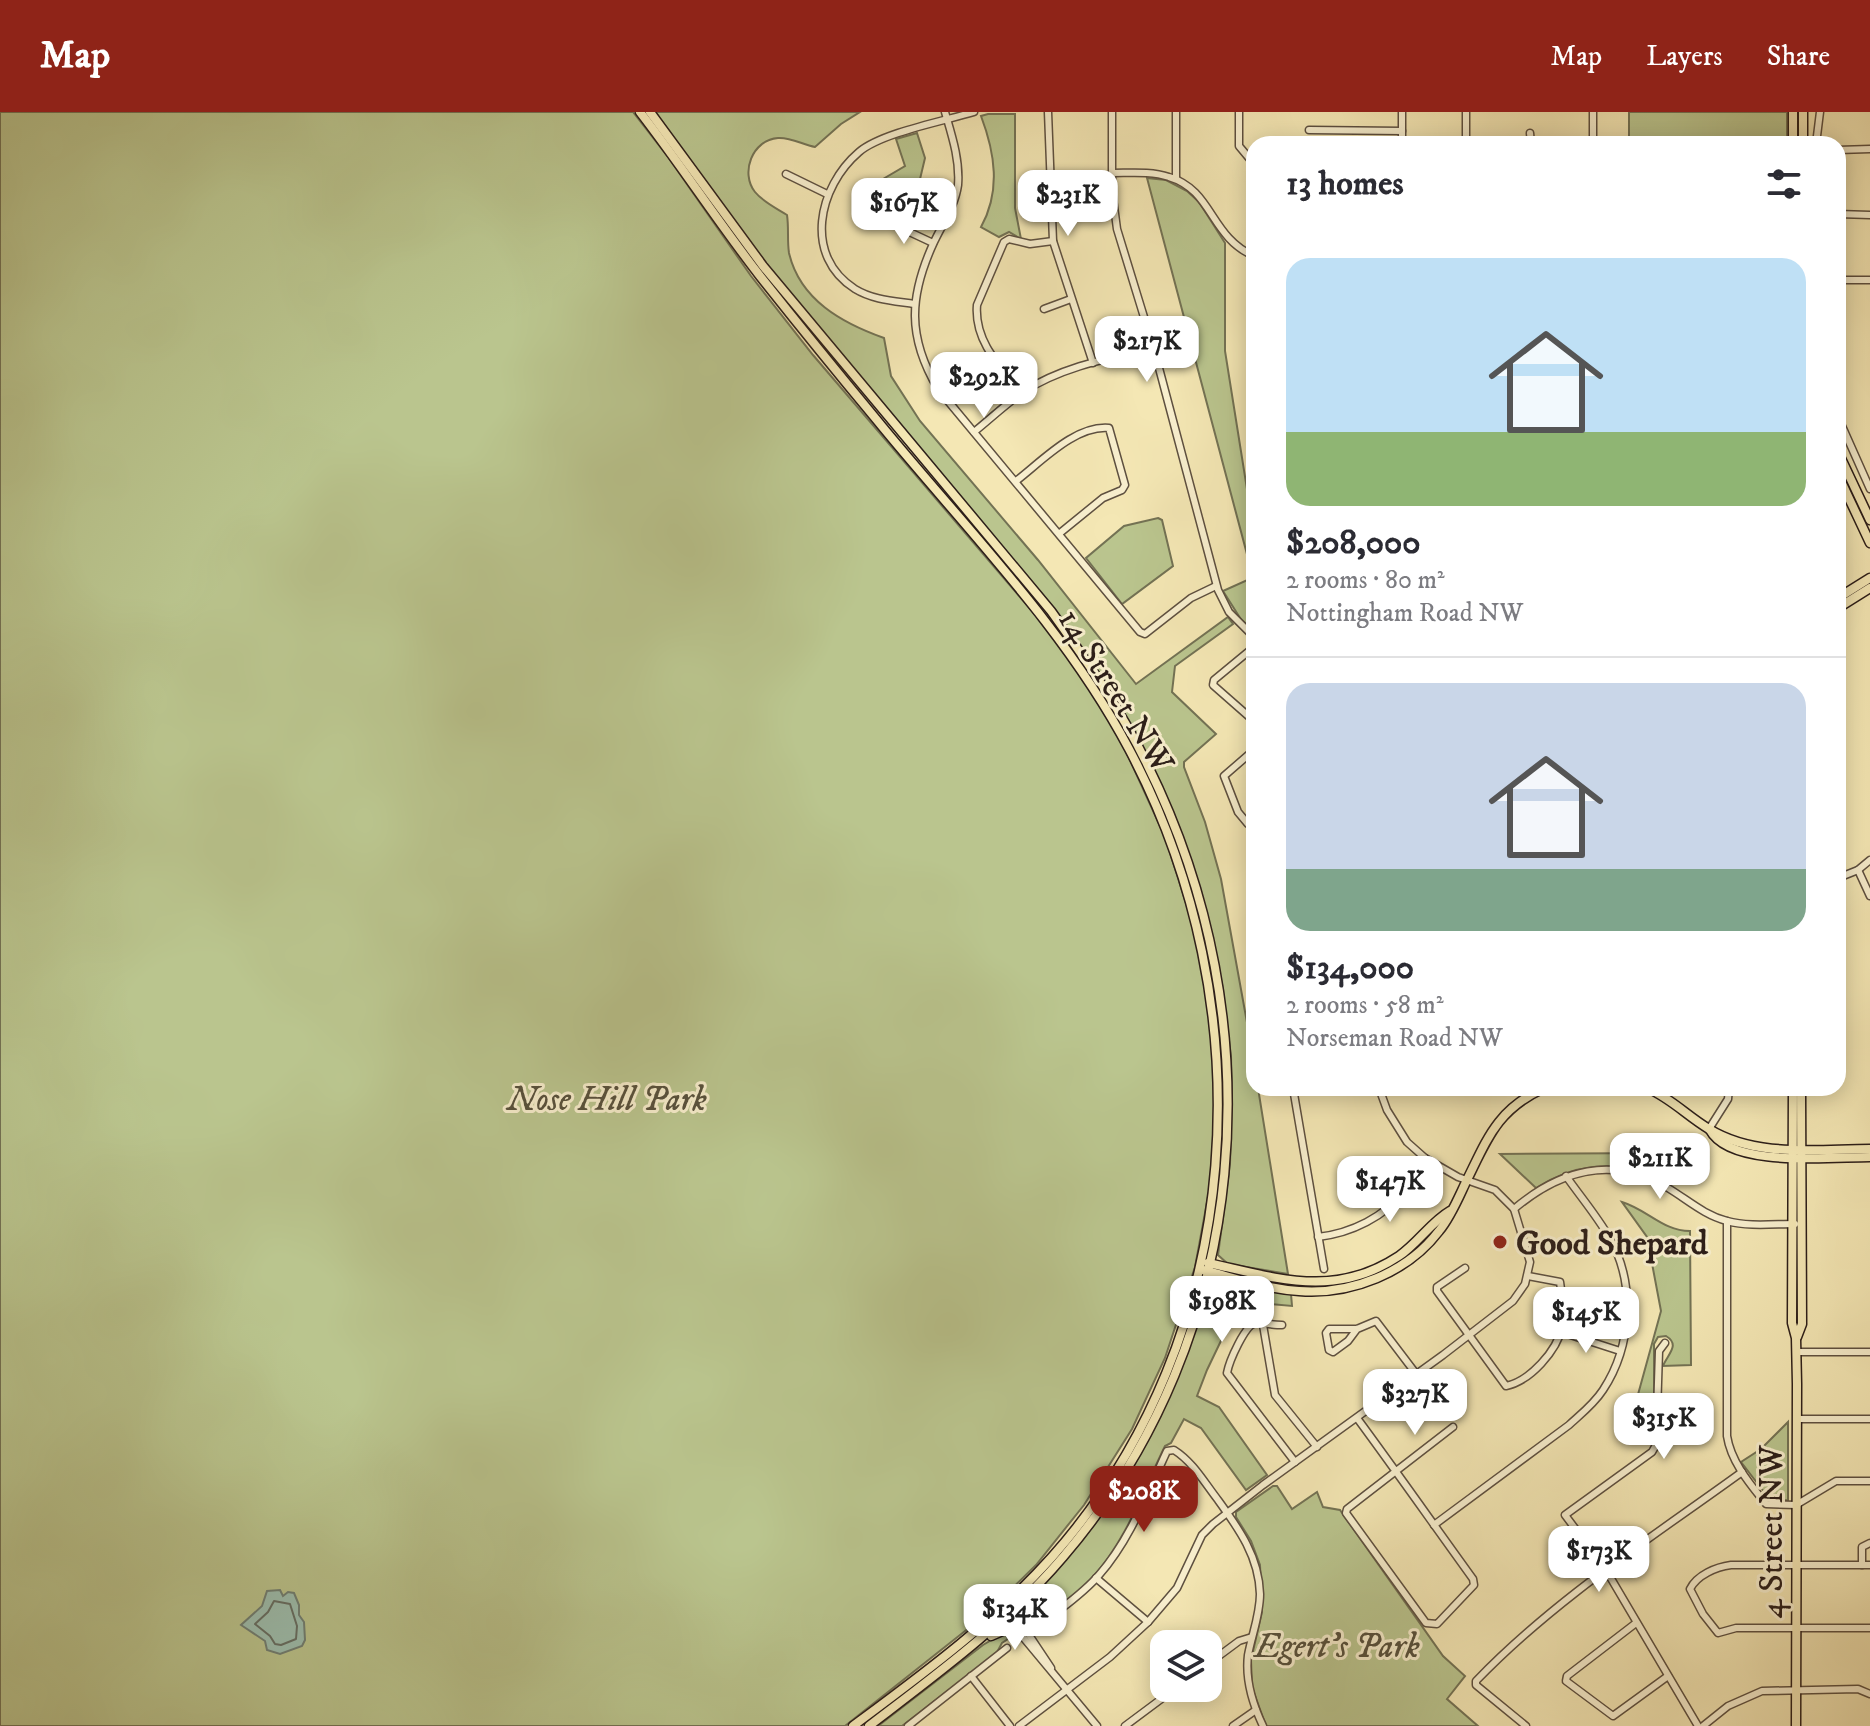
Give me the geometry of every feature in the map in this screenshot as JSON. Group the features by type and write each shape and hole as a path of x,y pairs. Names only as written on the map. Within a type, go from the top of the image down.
{"main road":[{"name":"14 Street NW","path":"640,112 758,274 1046,621 1108,712 1141,771 1185,884 1202,946 1214,1017 1219,1101 1217,1162 1205,1266 1195,1317 1170,1387 1126,1470 1063,1559 970,1649 869,1726"},
{"name":"14 Street NW","path":"650,112 763,266 1051,611 1091,666 1148,765 1176,830 1194,880 1219,986 1229,1098 1225,1175 1214,1250 1205,1266 1161,1383 1125,1454 1062,1545 1008,1613 853,1726"},
{"path":"1793,112 1793,136"},
{"path":"1803,112 1803,136"},
{"path":"1846,469 1870,520"},
{"path":"1846,492 1870,543"},
{"path":"1856,514 1857,524 1870,553"},
{"path":"1846,593 1870,578"},
{"path":"1846,603 1868,590"},
{"path":"1205,1266 1222,1276 1298,1291 1328,1291 1363,1283 1395,1269 1438,1233 1448,1219 1483,1144 1497,1123 1529,1096"},
{"path":"1663,1096 1709,1129 1745,1145 1870,1157"},
{"name":"4 Street NW","path":"1794,1096 1797,1152 1793,1171 1802,1324 1796,1338 1796,1726"},
{"name":"4 Street NW","path":"1796,1224 1800,1096"},
{"path":"1709,1129 1715,1139 1731,1150 1783,1161 1793,1171"},
{"path":"1771,1157 1797,1152 1870,1149"},
{"path":"1205,1266 1305,1283 1353,1277 1397,1257 1450,1211"},
{"path":"1214,1250 1219,1262 1237,1270"},
{"path":"1195,1317 1212,1281 1222,1276"},
{"path":"970,1649 998,1632 1017,1630"}],"street":[{"path":"914,304 872,297 853,288 837,272 823,241 823,209 827,194 860,151 946,116 974,112"},
{"path":"1048,112 1053,241 1093,363"},
{"path":"1112,112 1112,173 1117,229 1153,348 1216,586 1229,612 1246,629"},
{"path":"1176,112 1176,179"},
{"path":"1239,112 1239,146 1246,154"},
{"path":"1402,112 1402,136"},
{"path":"1466,112 1466,136"},
{"path":"1593,112 1593,136"},
{"path":"1817,136 1820,112"},
{"path":"946,116 957,158 958,184 949,213 921,274 914,304 915,333 927,371 938,389 1060,533 1108,595 1145,634 1191,598 1216,586"},
{"path":"1309,130 1402,131"},
{"path":"1846,150 1870,149"},
{"path":"1112,173 1158,174 1176,179 1201,198 1231,243 1246,251"},
{"path":"786,174 827,194"},
{"path":"1846,214 1870,215"},
{"path":"888,222 933,243"},
{"path":"1022,392 982,342 977,305 1004,242 1009,239 1030,244 1053,241"},
{"path":"1846,280 1870,280"},
{"path":"1044,309 1071,299"},
{"path":"974,432 1022,392 1047,379 1093,363 1153,348"},
{"path":"1016,481 1070,440 1088,431 1109,428 1125,485 1122,490 1103,498 1060,533"},
{"path":"1846,435 1870,489"},
{"path":"1246,654 1214,680 1213,685 1246,714"},
{"path":"1246,757 1224,776 1238,812 1246,822"},
{"path":"1846,875 1870,860"},
{"path":"1858,870 1870,896"},
{"path":"1294,1096 1324,1269"},
{"path":"1019,1726 1110,1657 1148,1622 1177,1588 1202,1535 1226,1512 1417,1375 1513,1301 1528,1276 1530,1262 1514,1209 1495,1190 1467,1181 1425,1158 1396,1128 1382,1096"},
{"path":"1709,1129 1728,1096"},
{"path":"1318,1237 1369,1222 1406,1190 1425,1158"},
{"path":"1514,1209 1566,1176 1605,1170 1634,1173 1727,1221 1796,1224"},
{"path":"1434,1525 1590,1407 1615,1368 1625,1336 1627,1289 1610,1238 1566,1176"},
{"path":"1727,1221 1727,1436 1742,1472 1766,1504 1796,1505 1836,1481 1870,1481"},
{"path":"1465,1268 1437,1287 1437,1291 1506,1386 1533,1371 1561,1332 1563,1309 1560,1282 1528,1276"},
{"path":"1357,1329 1348,1341 1333,1352 1329,1350 1326,1333 1329,1329 1357,1329 1376,1321 1417,1375"},
{"path":"1282,1325 1257,1323 1249,1326 1229,1362 1227,1373 1295,1462"},
{"path":"1263,1325 1275,1395 1317,1447"},
{"path":"1561,1332 1620,1351"},
{"path":"1665,1343 1659,1351 1656,1445 1652,1452 1565,1515 1606,1570 1701,1726 1750,1694 1774,1689 1858,1689 1870,1694"},
{"path":"1796,1352 1870,1352"},
{"path":"1357,1418 1395,1471 1473,1579 1474,1585 1437,1624 1426,1623 1346,1513 1347,1509 1395,1471 1453,1427"},
{"path":"1797,1419 1870,1419"},
{"path":"1043,1623 1096,1578 1114,1558 1167,1451 1174,1450 1186,1457 1249,1549 1258,1579 1258,1608 1247,1675 1263,1726"},
{"path":"1526,1726 1476,1685 1476,1681 1536,1623 1742,1472"},
{"path":"1870,1543 1862,1547 1866,1565 1722,1566 1693,1582 1690,1589 1703,1614 1718,1633 1736,1628 1870,1628"},
{"path":"1096,1578 1148,1622"},
{"path":"1008,1613 1011,1623 1097,1726"},
{"path":"1008,1613 1017,1617 1053,1671"},
{"path":"1636,1623 1567,1676 1566,1681 1613,1716 1668,1676"},
{"path":"1222,1654 1239,1641 1253,1637"},
{"path":"908,1726 1007,1648"},
{"path":"971,1676 1010,1726"},
{"path":"1125,1726 1157,1702"},
{"path":"1233,1726 1256,1710"}],"green space":[{"name":"Nose Hill Park","path":"0,112 633,112 751,276 813,355 1049,631 1097,700 1123,745 1165,837 1191,919 1206,987 1216,1092 1210,1186 1195,1267 1165,1358 1132,1429 1084,1505 1036,1565 984,1616 845,1726 0,1726"},
{"path":"655,112 860,112 815,147 778,138 761,145 751,159 749,176 755,192 787,215 789,253 803,284 813,297 838,317 884,338 891,376 920,421 1038,560 1136,684 1228,617 1233,624 1175,666 1172,692 1216,734 1184,762 1184,767 1205,822 1221,879 1246,1017 1246,1096 1259,1096 1288,1274 1228,1264 1218,1255 1230,1164 1232,1098 1231,1056 1222,984 1197,879 1151,763 1096,668 1054,610 738,230"},
{"path":"1629,112 1787,112 1787,136 1629,136"},
{"path":"1015,114 1015,208 1021,239 1009,232 999,237 981,227 991,200 994,172 990,144 981,116"},
{"path":"917,133 925,158 916,196 886,184 883,179 905,166 896,139"},
{"path":"1147,178 1166,180 1187,191 1199,202 1225,243 1225,351 1246,483 1246,550"},
{"path":"1158,518 1162,520 1173,566 1122,604 1086,558 1124,526"},
{"path":"1246,581 1246,625 1242,621 1223,591"},
{"path":"1663,1153 1653,1176 1623,1167 1593,1167 1564,1174 1536,1188 1500,1154"},
{"path":"1622,1202 1672,1228 1690,1231 1691,1365 1663,1366 1673,1347 1666,1336 1658,1337 1654,1344 1654,1426 1634,1426 1642,1419 1634,1409 1661,1311 1647,1237"},
{"path":"1225,1279 1291,1294 1292,1306 1240,1301 1197,1396 1219,1407 1267,1475 1246,1490 1201,1428 1184,1419 1171,1443 1165,1446 1133,1515 1104,1564 1074,1596 1037,1619 1029,1628 1021,1609 1085,1535 1125,1478 1169,1397 1205,1299 1217,1280"},
{"path":"1788,1422 1788,1500 1771,1501 1741,1462 1761,1449"},
{"name":"Egert's Park","path":"1277,1486 1292,1509 1317,1492 1323,1507 1340,1510 1443,1656 1465,1676 1447,1699 1478,1726 1266,1726 1252,1687 1251,1660 1262,1612 1260,1565 1236,1512"},
{"path":"1005,1632 1008,1639 996,1654 902,1726 878,1726 983,1645"}],"water":[{"path":"280,1590 283,1596 288,1592 294,1593 299,1615 304,1622 305,1640 302,1646 280,1654 267,1650 265,1641 241,1625 262,1606 267,1591"}],"place":[{"name":"Good Shepard","path":"1500,1242"}]}
